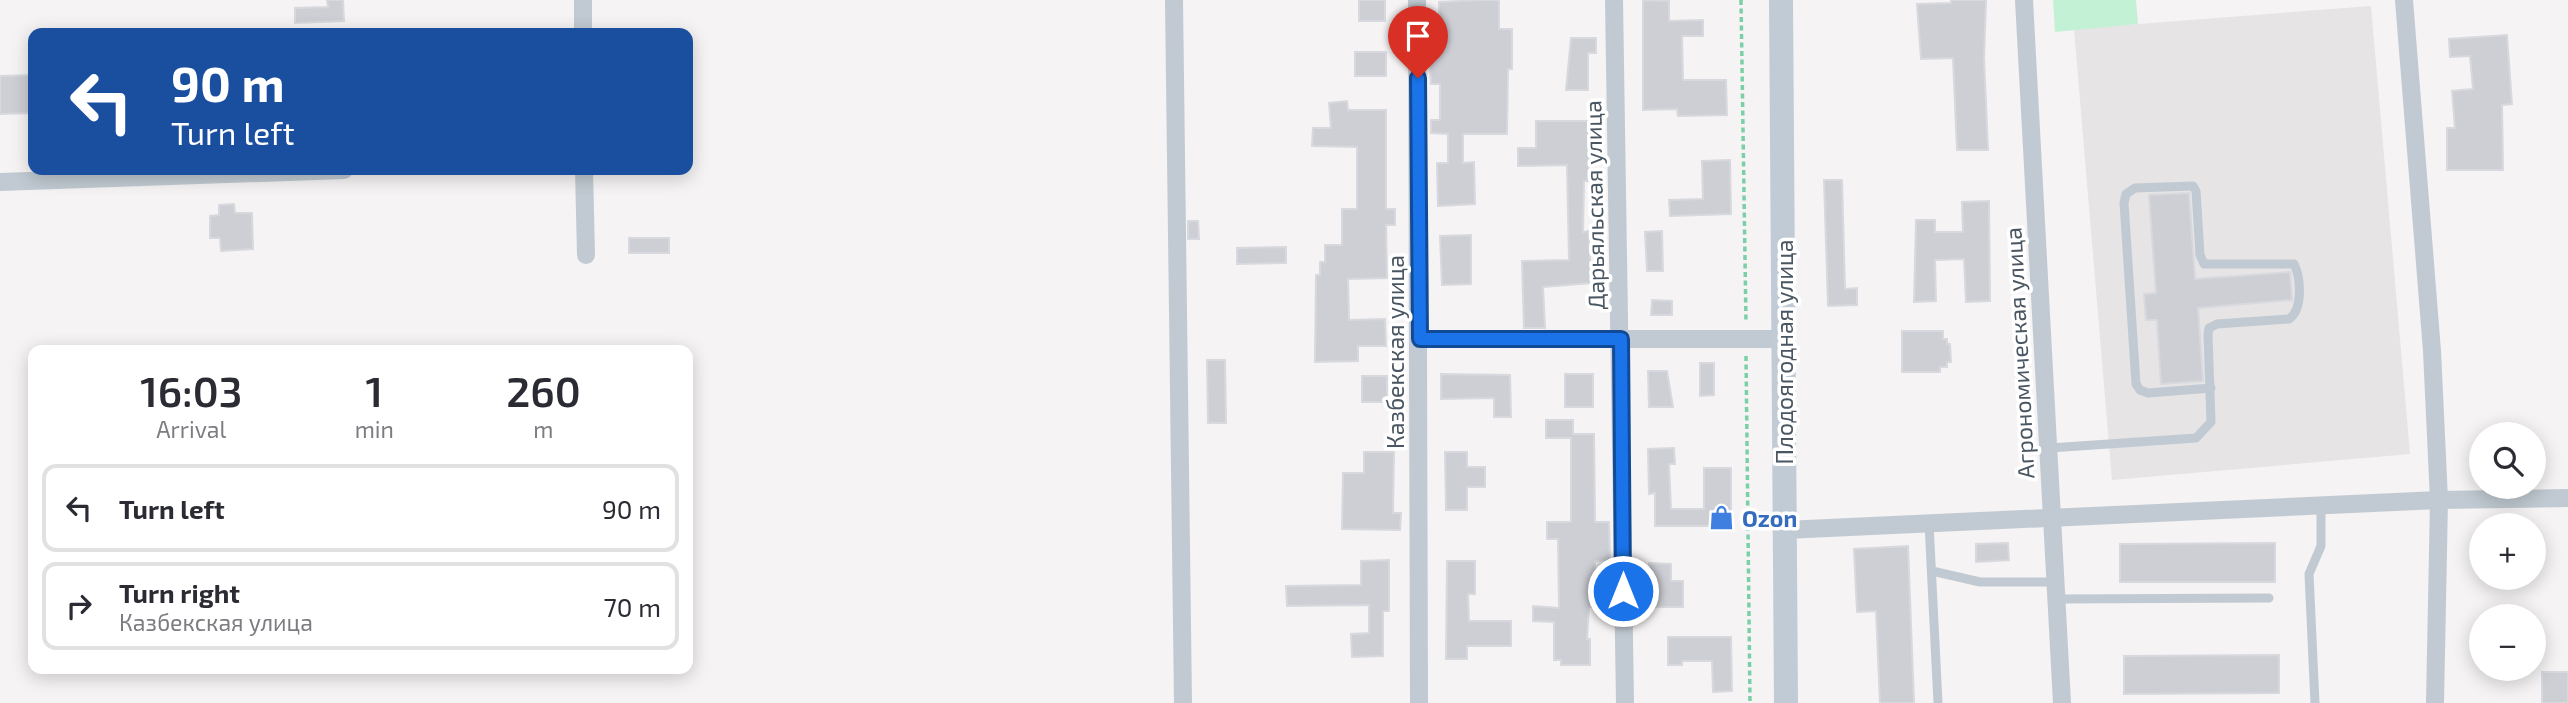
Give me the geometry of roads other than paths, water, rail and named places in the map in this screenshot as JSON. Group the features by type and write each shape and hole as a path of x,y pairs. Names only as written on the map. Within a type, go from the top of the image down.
{"street":[{"path":"583,0 583,28"},
{"path":"1174,0 1183,703"},
{"name":"Казбекская улица","path":"1417,0 1419,703"},
{"name":"Дарьяльская улица","path":"1614,0 1625,703"},
{"name":"Плодоягодная улица","path":"1781,0 1786,703"},
{"name":"Агрономическая улица","path":"2024,0 2062,703"},
{"path":"2404,0 2432,351 2439,500 2435,703"},
{"path":"0,182 201,175"},
{"path":"584,175 586,255"},
{"path":"1420,339 1783,339"},
{"path":"1785,530 2439,500 2568,498"}],"lane":[{"path":"2050,448 2196,438 2211,422 2211,388 2209,328 2217,324 2289,319 2295,315 2299,306 2297,270 2294,264 2204,264 2200,255 2196,191 2193,186 2135,188 2126,194 2124,202 2136,384 2140,390 2148,393 2211,388"},
{"path":"2315,703 2309,574 2321,546 2321,506"},
{"path":"1929,523 1938,703"},
{"path":"1932,571 1980,582 2057,590 2269,598"}],"place":[{"name":"Ozon","path":"1722,518"}]}
